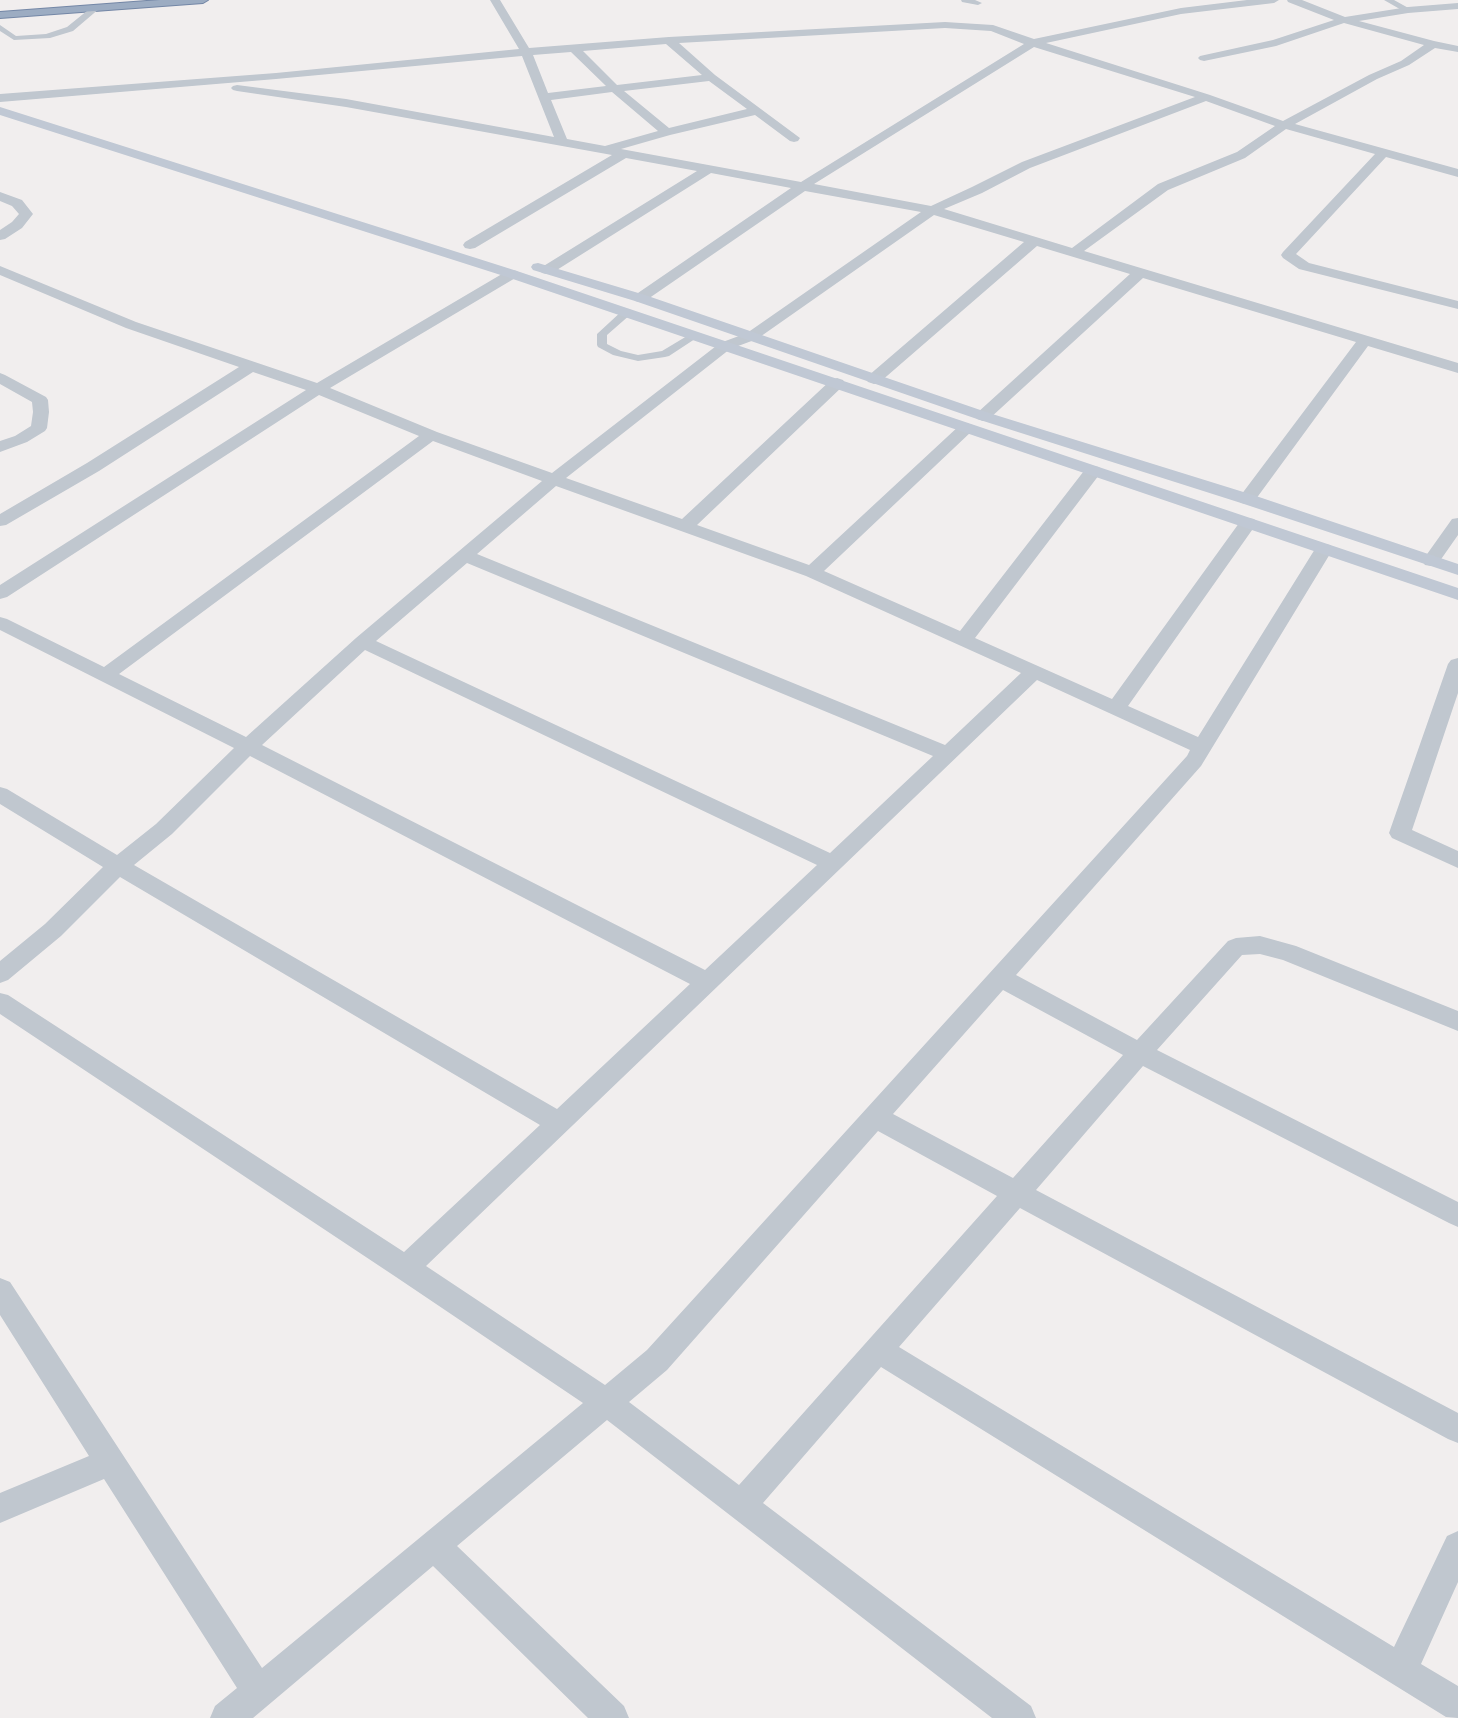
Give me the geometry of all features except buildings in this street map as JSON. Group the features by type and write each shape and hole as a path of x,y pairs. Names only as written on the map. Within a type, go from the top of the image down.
{"highway":[{"path":"0,15 96,8 125,3 203,0"}],"main road":[{"path":"0,99 199,160"},
{"path":"0,111 628,312 1458,594"},
{"path":"454,240 491,252"},
{"path":"526,264 640,298 983,416 1247,499 1458,570"}],"street":[{"path":"495,0 526,52 562,142"},
{"path":"640,298 803,186 1034,43 1125,22 1181,12 1274,0"},
{"path":"1292,0 1344,20 1458,50"},
{"path":"1204,58 1276,43 1344,20 1408,10 1458,6"},
{"path":"0,99 197,83 669,40 945,25 993,28 1034,43 1206,97 1284,126 1458,173"},
{"path":"669,40 711,77 794,138"},
{"path":"1073,253 1163,187 1241,155 1284,126 1373,77 1405,62 1433,44"},
{"path":"574,48 615,89 667,132"},
{"path":"544,98 711,77"},
{"path":"197,83 346,103 932,210 1458,368"},
{"path":"0,974 53,930 118,866 164,829 248,746 363,642 554,479 725,346 752,336 932,210 1026,165 1206,97"},
{"path":"604,150 667,132 756,111"},
{"path":"1383,153 1288,255 1304,266 1458,305"},
{"path":"470,245 624,154"},
{"path":"547,270 707,170"},
{"path":"0,196 17,203 26,214 17,225 0,236"},
{"path":"874,379 1034,241"},
{"path":"0,270 131,325 318,389 431,435 812,572 1202,747"},
{"path":"983,416 1140,273"},
{"path":"0,593 318,389 512,274"},
{"path":"1247,499 1365,340"},
{"path":"0,521 93,467 252,366"},
{"path":"0,378 40,400 42,412 39,428 21,439 0,447"},
{"path":"685,526 837,383"},
{"path":"812,572 966,428"},
{"path":"105,675 431,435"},
{"path":"964,639 1093,471"},
{"path":"1116,708 1248,523"},
{"path":"1431,561 1458,523"},
{"path":"227,1718 657,1360 1194,761 1324,549"},
{"path":"464,555 948,754"},
{"path":"0,623 248,746 707,982"},
{"path":"363,642 832,864"},
{"path":"1458,664 1400,833 1458,860"},
{"path":"406,1268 1035,671"},
{"path":"2,797 559,1123"},
{"path":"741,1505 1236,947 1260,945 1288,952 1458,1021"},
{"path":"1000,977 1140,1054 1458,1215"},
{"path":"0,1002 406,1268 606,1402 1019,1718"},
{"path":"874,1117 1458,1429"},
{"path":"0,1291 258,1692"},
{"path":"879,1350 1458,1705"},
{"path":"0,1508 110,1462"},
{"path":"434,1545 612,1718"},
{"path":"1401,1670 1458,1547"}],"lane":[{"path":"965,0 978,3"},
{"path":"1388,0 1408,10"},
{"path":"0,27 14,38 47,36 70,29 96,8"},
{"path":"628,312 602,334 602,345 617,353 638,358 665,354 696,335"}]}
